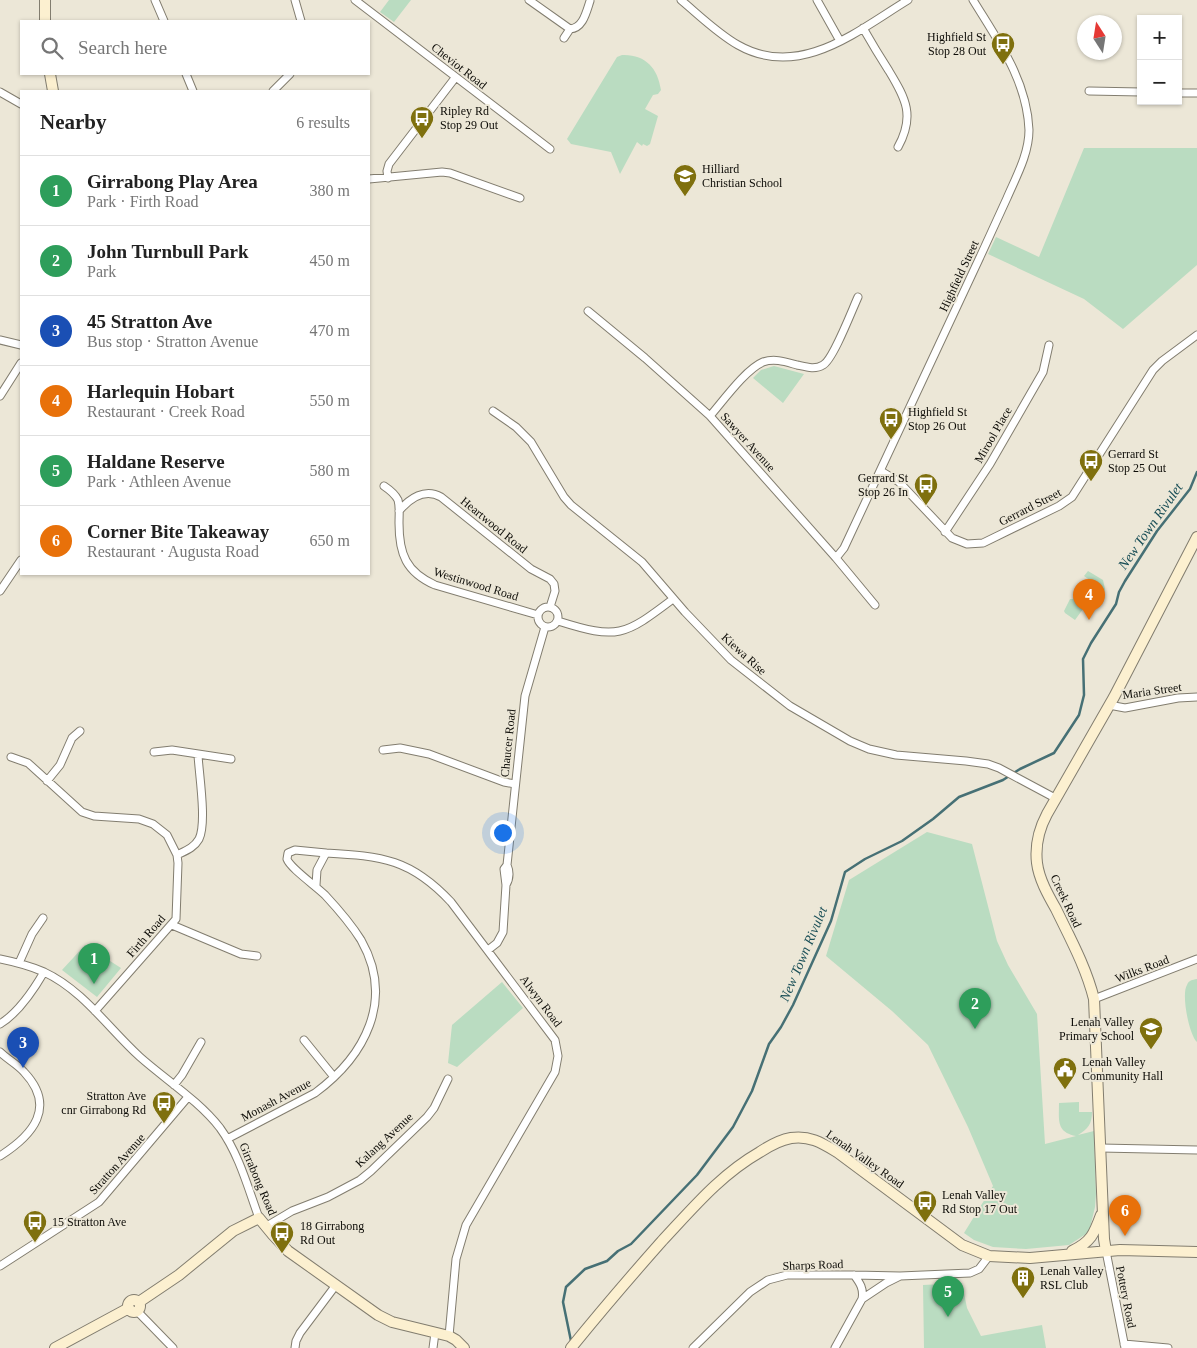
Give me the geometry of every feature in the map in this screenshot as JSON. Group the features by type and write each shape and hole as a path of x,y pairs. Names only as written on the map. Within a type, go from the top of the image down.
{"street":[{"path":"45,0 45,20"},
{"path":"155,0 164,20"},
{"path":"295,0 301,20"},
{"name":"Cheviot Road","path":"355,0 550,149"},
{"path":"529,0 570,29 575,29 581,23 590,1"},
{"path":"681,0 727,38 746,49 779,57 803,56 826,48 908,0"},
{"path":"817,0 840,41"},
{"name":"Highfield Street","path":"836,558 844,548 1018,172 1028,140 1026,108 1017,76 973,0"},
{"path":"863,28 900,89 906,103 906,125 898,147"},
{"path":"564,38 570,29"},
{"path":"50,75 52,90"},
{"path":"186,75 193,90"},
{"path":"274,90 289,75"},
{"path":"388,178 389,164 455,78"},
{"path":"1089,91 1137,92"},
{"path":"0,92 20,103"},
{"path":"1182,93 1197,93"},
{"path":"370,180 429,172 450,173 520,198"},
{"path":"710,416 749,372 760,364 771,360 778,360 817,368 827,362 858,297"},
{"name":"Sawyer Avenue","path":"588,312 646,358 710,416 875,604"},
{"name":"Gerrard Street","path":"880,471 899,482 945,532 957,541 977,544 1067,502 1076,492 1153,370 1197,335"},
{"path":"0,340 20,345"},
{"name":"Mirool Place","path":"945,532 990,464 1043,372 1049,345"},
{"path":"0,396 20,365"},
{"name":"Kiewa Rise","path":"493,411 516,427 531,442 570,505 638,558 718,648 742,670 790,706 850,741 869,749 896,755 988,764 1056,798"},
{"name":"Westinwood Road","path":"384,486 397,499 401,548 406,562 413,571 424,580 435,585 538,615"},
{"name":"Heartwood Road","path":"399,511 406,503 421,494 434,493 441,497 531,569 550,579 554,584 555,591 550,607"},
{"name":"Creek Road","path":"1106,1251 1094,999 1084,969 1045,888 1038,869 1037,851 1043,822 1109,704 1197,537"},
{"path":"0,591 20,561"},
{"path":"558,621 596,632 616,633 636,626 674,599"},
{"path":"550,607 558,613 558,621 552,627 545,627 539,622 538,615 544,608 550,607"},
{"name":"Chaucer Road","path":"488,950 497,943 503,932 506,885 504,870 507,865 525,696 545,627"},
{"name":"Maria Street","path":"1109,704 1125,708 1178,698 1197,697"},
{"path":"47,781 60,765 72,738 80,731"},
{"path":"383,750 400,748 429,754 504,782 515,784"},
{"path":"154,752 172,750 231,759"},
{"path":"11,757 28,763 76,808 88,814 139,819 153,824 167,835 177,855 194,846 200,838 202,807 198,755"},
{"name":"Alwyn Road","path":"287,856 288,853 295,850 384,858 409,868 431,882 488,950 551,1033 557,1048 557,1064 550,1081 474,1208 466,1225 456,1259 449,1336"},
{"path":"316,885 317,870 326,853"},
{"name":"Firth Road","path":"95,1011 176,919 178,912 177,855"},
{"name":"Monash Avenue","path":"227,1139 315,1093 334,1077 362,1044 368,1031 375,1002 374,978 367,952 361,941 346,919 316,885 287,862 287,856"},
{"path":"19,963 32,934 43,918"},
{"path":"172,924 241,954 257,956"},
{"name":"Girrabong Road","path":"0,959 19,963 44,972 64,984 95,1011 140,1057 212,1118 227,1139 262,1222 288,1250 384,1319 449,1336 464,1348"},
{"name":"Wilks Road","path":"1094,999 1197,959"},
{"path":"0,1024 13,1014 44,972"},
{"path":"304,1040 334,1077"},
{"path":"174,1085 202,1042"},
{"path":"0,1052 30,1079 38,1094 40,1104 36,1122 26,1136 0,1156"},
{"name":"Kalang Avenue","path":"55,1348 135,1307 179,1275 233,1231 292,1211 345,1188 371,1171 434,1108 448,1079"},
{"name":"Stratton Avenue","path":"0,1266 99,1202 188,1097"},
{"name":"Lenah Valley Road","path":"571,1348 624,1283 716,1183 754,1155 778,1142 793,1138 811,1139 837,1152 962,1245 989,1256 1030,1258 1106,1251 1197,1252"},
{"path":"1101,1148 1197,1150"},
{"name":"Lenah Valley Road","path":"1064,1254 1084,1246 1091,1239 1103,1210"},
{"name":"Pottery Road","path":"1106,1251 1124,1346"},
{"name":"Sharps Road","path":"693,1348 750,1292 768,1280 787,1275 900,1276 970,1273 979,1268 989,1256"},
{"path":"835,1348 862,1299 863,1292 860,1282 854,1275"},
{"path":"862,1299 875,1289 900,1276"},
{"path":"295,1348 300,1333 336,1284"},
{"path":"135,1307 173,1348"},
{"path":"433,1348 435,1333"},
{"path":"1124,1346 1168,1348"}],"green space":[{"path":"389,0 411,0 394,22 380,12"},
{"path":"622,55 637,57 649,64 657,75 661,90 658,94 653,95 645,109 658,116 650,144 647,146 643,144 642,146 637,142 620,174 611,152 571,144 567,139 617,57"},
{"path":"1084,148 1197,148 1197,265 1123,329 1084,299 988,254 996,237 1039,257"},
{"path":"774,366 804,374 783,403 753,378 761,370"},
{"path":"1088,571 1103,580 1105,589 1101,602 1095,597 1086,602 1075,620 1064,611 1078,588 1084,592 1091,581 1084,576"},
{"path":"927,832 972,844 997,941 1008,965 1037,1014 1045,1144 1076,1136 1065,1132 1062,1128 1059,1120 1059,1103 1079,1102 1079,1112 1092,1112 1089,1126 1078,1135 1094,1131 1095,1207 1089,1232 1069,1245 1026,1249 993,1247 974,1240 964,1233 993,1186 968,1127 928,1045 892,1011 826,956 849,880"},
{"path":"85,945 121,968 97,997 62,970"},
{"path":"1197,979 1197,1042 1189,1023 1185,1005 1185,990 1191,980"},
{"path":"502,982 523,1008 457,1067 448,1063 452,1025"},
{"path":"962,1283 967,1308 981,1336 1042,1325 1046,1348 924,1348 923,1285"}],"waterway":[{"name":"New Town Rivulet","path":"571,1341 563,1302 566,1287 585,1269 607,1261 618,1251 631,1244 697,1175 733,1127 752,1091 769,1044 793,1005 831,921 845,872 865,859 902,841 933,819 959,797 1003,780 1020,769 1054,753 1079,715 1084,695 1083,659 1091,643 1116,604 1119,592 1125,581 1157,531 1190,489 1197,472"}],"place":[{"name":"Highfield St Stop 28 Out","path":"1003,65"},
{"name":"Ripley Rd Stop 29 Out","path":"422,139"},
{"name":"Hilliard Christian School","path":"685,197"},
{"name":"Highfield St Stop 26 Out","path":"891,440"},
{"name":"Gerrard St Stop 25 Out","path":"1091,482"},
{"name":"Gerrard St Stop 26 In","path":"926,506"},
{"name":"Harlequin Hobart","path":"1089,620"},
{"name":"Girrabong Play Area","path":"94,984"},
{"name":"John Turnbull Park","path":"975,1029"},
{"name":"Lenah Valley Primary School","path":"1151,1050"},
{"name":"45 Stratton Ave","path":"23,1068"},
{"name":"Lenah Valley Community Hall","path":"1065,1090"},
{"name":"Stratton Ave cnr Girrabong Rd","path":"164,1124"},
{"name":"Lenah Valley Rd Stop 17 Out","path":"925,1223"},
{"name":"Corner Bite Takeaway","path":"1125,1236"},
{"name":"15 Stratton Ave","path":"35,1243"},
{"name":"18 Girrabong Rd Out","path":"282,1254"},
{"name":"Lenah Valley RSL Club","path":"1023,1299"},
{"name":"Haldane Reserve","path":"948,1317"}]}
